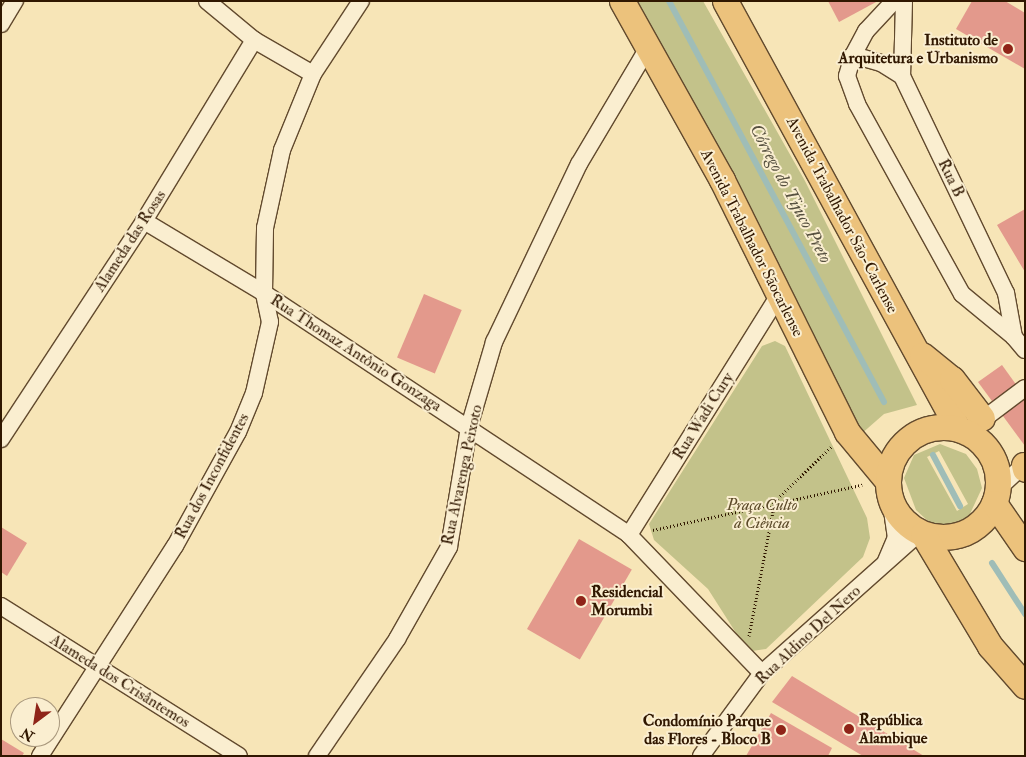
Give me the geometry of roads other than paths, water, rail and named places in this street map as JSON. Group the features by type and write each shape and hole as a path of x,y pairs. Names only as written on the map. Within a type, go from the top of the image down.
{"main road":[{"name":"Avenida Trabalhador Sãocarlense","path":"622,1 722,180 778,297 847,432 888,489"},
{"name":"Avenida Trabalhador São-Carlense","path":"725,1 912,347 969,427"},
{"path":"1025,548 996,496 993,458 969,427 942,427 910,438 898,449 888,489 897,513 922,533 990,646 1025,686"},
{"path":"922,533 957,536 985,518 996,496"}],"street":[{"path":"1,24 16,1"},
{"path":"207,1 254,40 313,74"},
{"name":"Rua dos Inconfidentes","path":"40,756 175,546 238,432 254,393 270,322 264,293 265,228 280,160 313,74 361,1"},
{"path":"894,1 866,31 853,55 847,76 857,104 946,271 962,294 1020,344"},
{"name":"Rua B","path":"904,1 902,76 1006,293 1020,344"},
{"name":"Alameda das Rosas","path":"1,439 144,221 254,40"},
{"name":"Rua Alvarenga Peixoto","path":"317,756 397,639 449,548 469,427 494,342 579,164 648,48"},
{"path":"853,55 881,63 902,76"},
{"name":"Rua Thomaz Antônio Gonzaga","path":"144,221 264,293 469,427 629,535 762,673"},
{"name":"Rua Wadi Cury","path":"629,535 778,297"},
{"path":"969,427 1025,388"},
{"path":"996,496 1024,466"},
{"path":"884,566 896,538 888,489"},
{"name":"Rua Aldino Del Nero","path":"701,756 762,673 922,533"},
{"name":"Alameda dos Crisântemos","path":"1,606 239,756"}],"waterway":[{"name":"Córrego do Tijuco Preto","path":"669,1 884,402"},
{"name":"Córrego do Tijuco Preto","path":"933,455 960,506"},
{"name":"Córrego do Tijuco Preto","path":"992,563 1025,614"}],"place":[{"name":"Instituto de Arquitetura e Urbanismo","path":"1008,49"},
{"name":"Residencial Morumbi","path":"581,601"},
{"name":"República Alambique","path":"849,729"},
{"name":"Condomínio Parque das Flores - Bloco B","path":"781,730"}],"park label":[{"name":"Praça Culto à Ciência","path":"762,514"}]}
